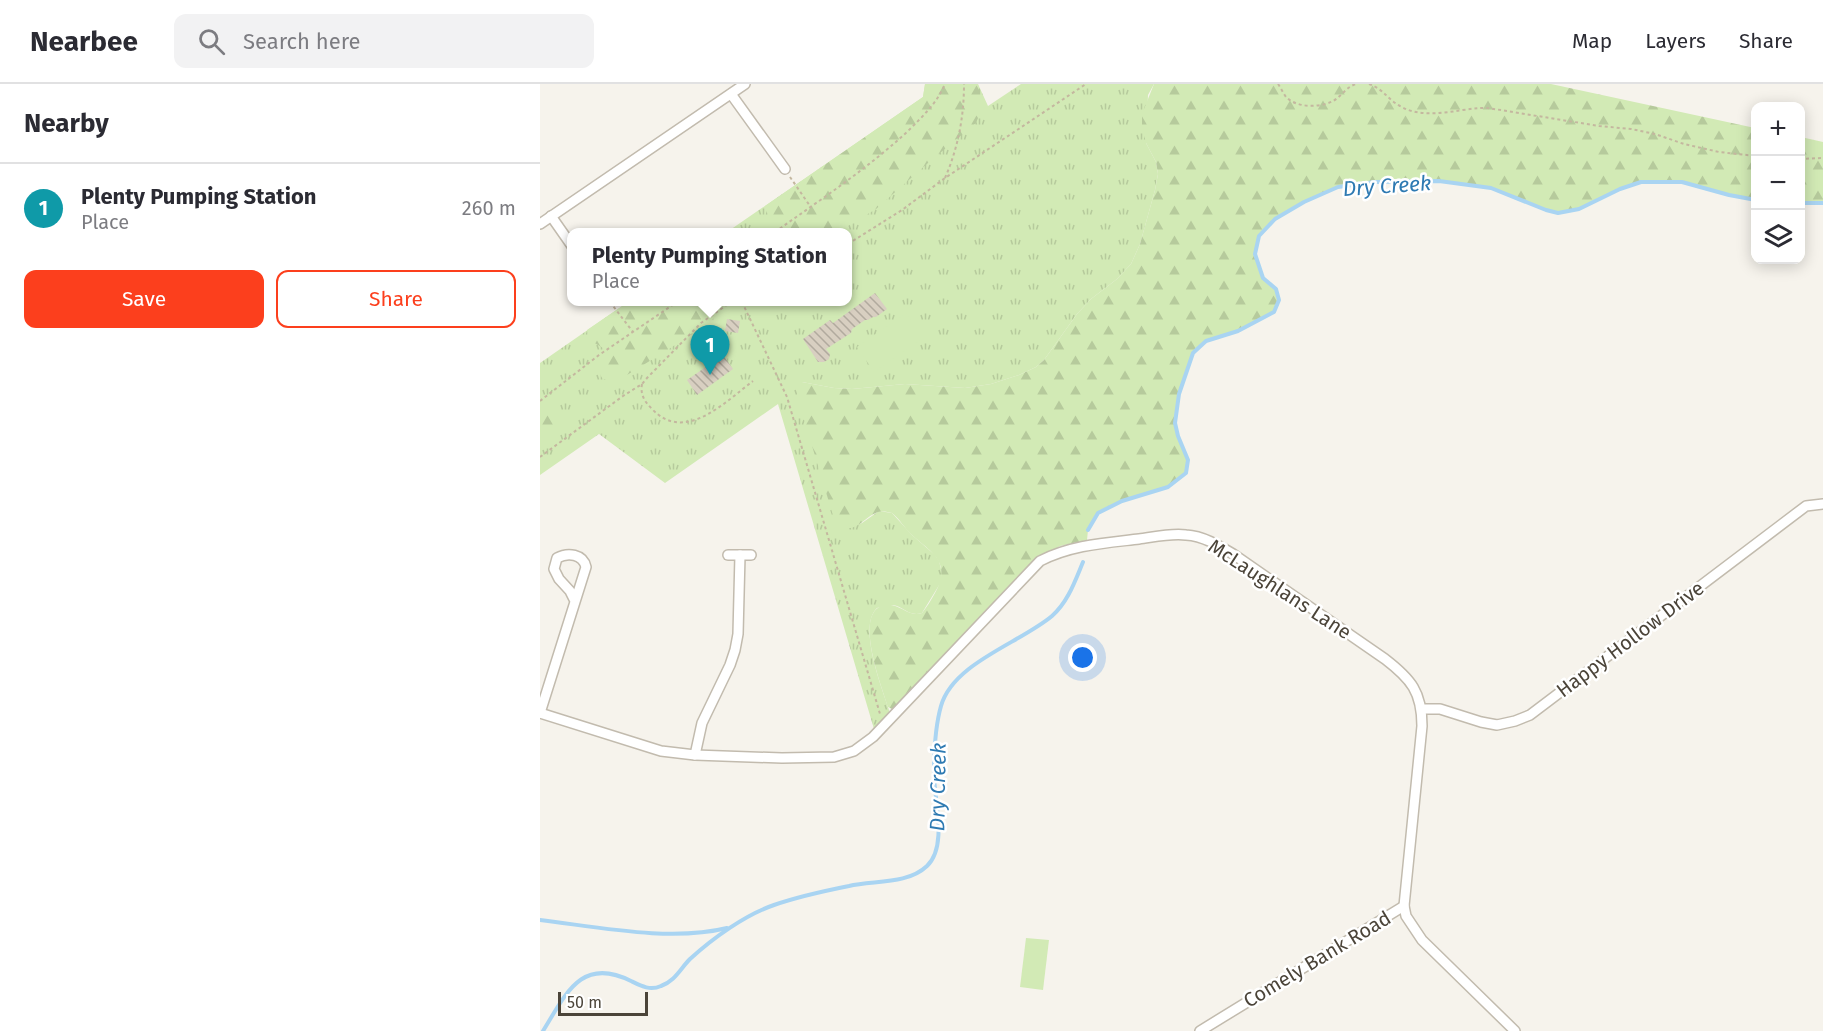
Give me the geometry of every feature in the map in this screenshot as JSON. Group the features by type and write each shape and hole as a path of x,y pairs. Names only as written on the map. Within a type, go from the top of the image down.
{"street":[{"path":"540,224 745,84"},
{"path":"731,93 784,169"},
{"path":"551,216 567,239"},
{"name":"Happy Hollow Drive","path":"1422,709 1440,710 1481,723 1497,725 1530,715 1806,507 1823,504"},
{"name":"McLaughlans Lane","path":"540,713 661,751 695,755 834,757 861,747 1040,561 1067,549 1171,535 1197,537 1218,545 1385,659 1397,668 1416,691 1422,709 1420,755 1404,906"},
{"path":"540,713 586,567 584,561 575,555 562,555 557,558 554,569 575,601"},
{"path":"728,555 751,555"},
{"path":"695,755 702,723 735,650 738,634 740,555"},
{"path":"1404,906 1406,916 1422,940 1515,1031"},
{"name":"Comely Bank Road","path":"1200,1031 1404,906"}],"path":[{"path":"780,228 865,168 889,148 927,112 940,96 945,84"},
{"path":"945,178 953,160 960,131 964,84"},
{"path":"852,241 1086,84"},
{"path":"1278,84 1285,96 1303,105 1332,101 1356,84"},
{"path":"1369,84 1385,92 1398,105 1415,112 1488,108 1631,129 1719,152 1751,156"},
{"path":"1805,159 1823,158"},
{"path":"784,169 811,207"},
{"path":"613,306 633,332"},
{"path":"540,401 599,355 671,306"},
{"path":"540,457 642,384 701,323 725,306"},
{"path":"744,306 787,397 875,699 885,724"},
{"path":"642,384 641,390 645,402 660,417 677,423 700,418 712,412 753,381"}],"green space":[{"path":"925,84 978,84 988,106 1021,84 1154,84 1148,95 1146,143 1156,162 1158,174 1140,244 1131,264 1077,314 1044,360 1036,367 991,384 965,388 905,384 852,389 802,382 848,528 862,523 879,511 892,513 935,555 942,573 941,582 922,613 910,613 891,605 877,608 872,617 870,644 890,713 874,729 778,404 665,483 599,434 540,475 540,363 622,306 852,306 852,228 733,228 923,97"},
{"path":"925,84 978,84 980,113 976,123 876,209 845,228 771,228 765,206 923,97"},
{"path":"1154,84 1551,84 1751,127 1751,199 1682,182 1641,182 1620,189 1579,209 1558,213 1491,188 1439,181 1375,182 1338,187 1304,202 1275,219 1259,236 1256,254 1263,278 1276,289 1279,300 1274,312 1238,331 1206,341 1193,353 1179,394 1175,423 1188,460 1186,473 1168,487 1122,501 1098,513 1088,530 1087,540 1060,546 1036,559 894,710 888,707 876,667 870,634 871,620 876,610 886,605 896,606 912,614 922,613 940,582 940,566 933,553 892,513 878,512 853,528 841,527 835,522 797,396 797,385 802,382 852,389 905,384 965,388 991,384 1036,367 1044,360 1077,314 1131,264 1140,244 1158,174 1156,162 1146,143 1142,114"},
{"path":"1805,138 1823,142 1823,203 1805,203"},
{"path":"622,306 732,306 669,349 627,375 612,381 603,379 601,375 599,368 603,348 588,339 587,330"},
{"path":"906,313 923,338 874,372 857,347"},
{"path":"548,406 560,411 560,423 540,438 540,407"},
{"path":"1026,938 1049,940 1043,990 1020,987"}],"building":[{"path":"875,293 887,309 852,329 851,333 826,349 830,354 829,359 818,362 803,339 830,320 833,323"},
{"path":"727,319 740,321 738,333 725,331"},
{"path":"723,355 733,369 697,395 687,380"}],"waterway":[{"name":"Dry Creek","path":"1088,530 1098,513 1122,501 1168,487 1186,473 1188,460 1175,423 1179,394 1193,353 1206,341 1238,331 1274,312 1279,300 1276,289 1263,278 1255,254 1259,236 1275,219 1304,202 1338,187 1375,182 1439,181 1491,188 1558,213 1579,209 1620,189 1641,182 1682,182 1751,199"},
{"name":"Dry Creek","path":"1805,203 1823,203"},
{"name":"Dry Creek","path":"543,1031 568,992 587,976 599,973 614,974 646,987 657,987 670,981 690,959 719,935 763,909 830,890 900,879 919,872 927,866 937,847 938,822 934,774 936,731 941,706 948,691 973,666 1052,616 1067,598 1083,562"},
{"name":"Dry Creek","path":"540,920 634,932 682,934 727,928"}],"place":[{"name":"Plenty Pumping Station","path":"710,375"}]}
